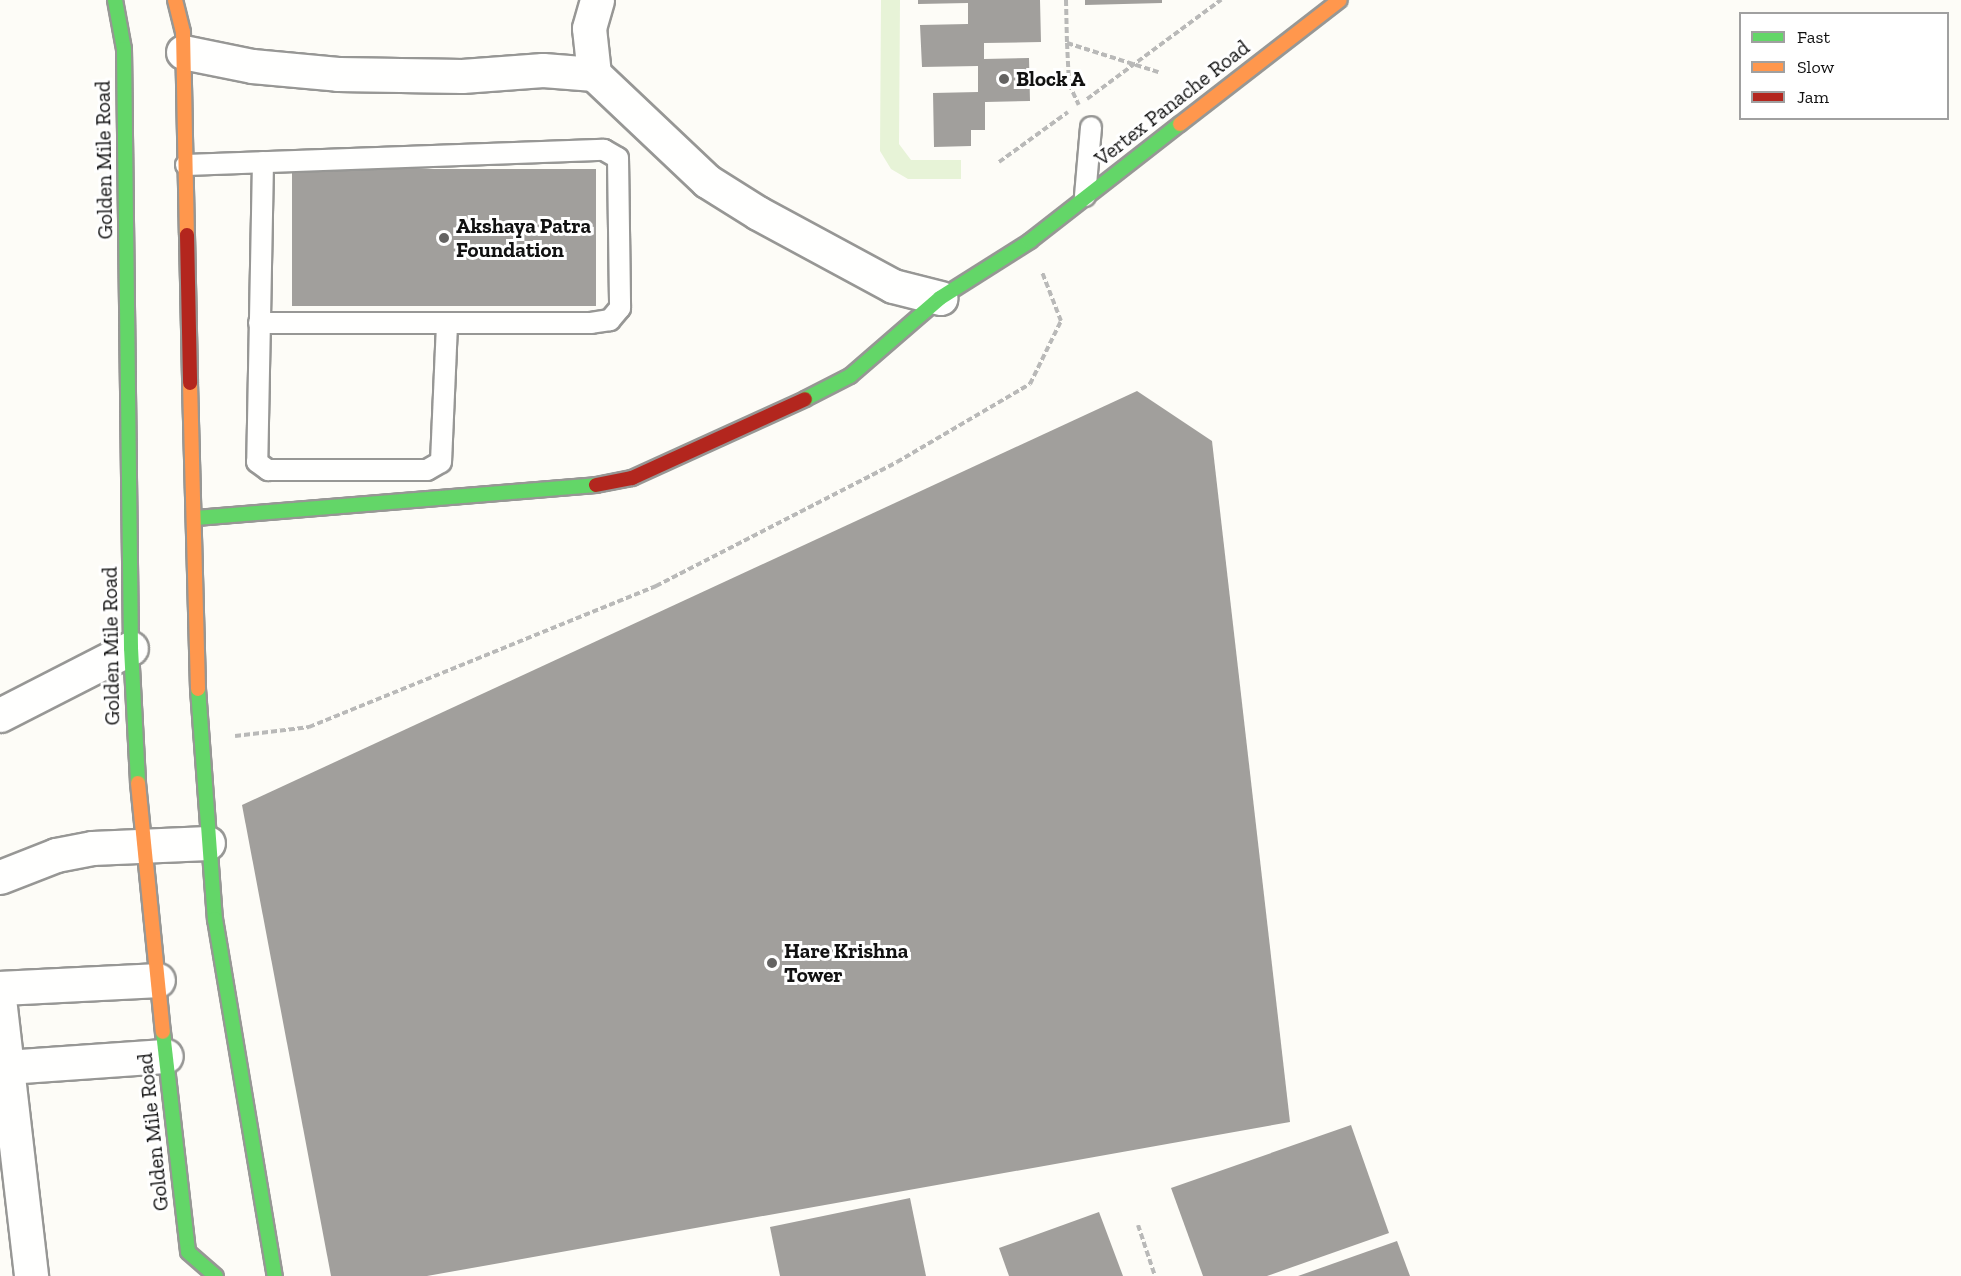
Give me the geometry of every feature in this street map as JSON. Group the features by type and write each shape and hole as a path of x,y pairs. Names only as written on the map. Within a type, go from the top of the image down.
{"street":[{"name":"Golden Mile Road","path":"115,0 124,49 131,648 142,846 188,1252 216,1276"},
{"path":"175,0 183,52 201,741 208,843 215,919 275,1276"},
{"path":"594,74 589,28 597,0"},
{"name":"Vertex Panache Road","path":"196,518 576,488 632,478 760,422 850,376 940,298 1030,241 1340,0"},
{"path":"183,52 252,66 338,74 462,76 543,70 594,74 707,181 758,213 893,286 940,298"},
{"path":"0,715 131,648"},
{"path":"0,877 56,855 92,848 208,843"},
{"path":"0,988 158,980"},
{"path":"0,1007 31,1276"},
{"path":"7,1067 166,1056"}],"lane":[{"path":"1085,196 1091,127"},
{"path":"186,165 604,150 618,158 621,174 620,308 610,320 259,323"},
{"path":"263,162 257,462 268,470 427,470 441,462 447,323"}],"path":[{"path":"1066,0 1069,84 1091,127"},
{"path":"1137,65 1221,0"},
{"path":"1067,43 1158,72"},
{"path":"201,741 309,727 656,586 897,462 1030,384 1060,321 1030,241"},
{"path":"1138,1225 1155,1276"}],"green space":[{"path":"881,0 900,0 899,144 911,160 961,160 961,179 908,179 891,169 880,151"}],"building":[{"name":"Block A","path":"918,0 1040,0 1041,42 984,43 984,59 1029,58 1030,101 985,102 985,130 971,130 971,146 934,147 933,93 978,92 978,66 922,67 920,25 968,24 968,3 918,4"},
{"path":"1085,0 1162,0 1162,3 1085,5"},
{"name":"Akshaya Patra Foundation","path":"292,169 596,169 596,306 292,306"},
{"name":"Hare Krishna Tower","path":"1137,391 1212,441 1290,1122 427,1276 331,1276 242,805"},
{"path":"1351,1125 1389,1233 1267,1276 1203,1276 1171,1188"},
{"path":"910,1198 926,1276 780,1276 770,1227"},
{"path":"1099,1212 1123,1276 1009,1276 999,1248"},
{"path":"1397,1241 1410,1276 1298,1276"}],"traffic: fast":[{"path":"115,0 124,49 131,648 138,783"},
{"path":"805,399 850,376 940,298 1030,241 1180,124"},
{"path":"196,518 596,485"},
{"path":"198,689 215,919 275,1276"},
{"path":"163,1032 188,1252 216,1276"}],"traffic: slow":[{"path":"175,0 183,32 187,235"},
{"path":"1180,124 1340,0"},
{"path":"190,383 198,689"},
{"path":"138,783 163,1032"}],"traffic: jam":[{"path":"187,235 190,383"},
{"path":"596,485 632,478 805,399"}],"place":[{"name":"Block A","path":"1004,79"},
{"name":"Akshaya Patra Foundation","path":"444,238"},
{"name":"Hare Krishna Tower","path":"772,963"}]}
